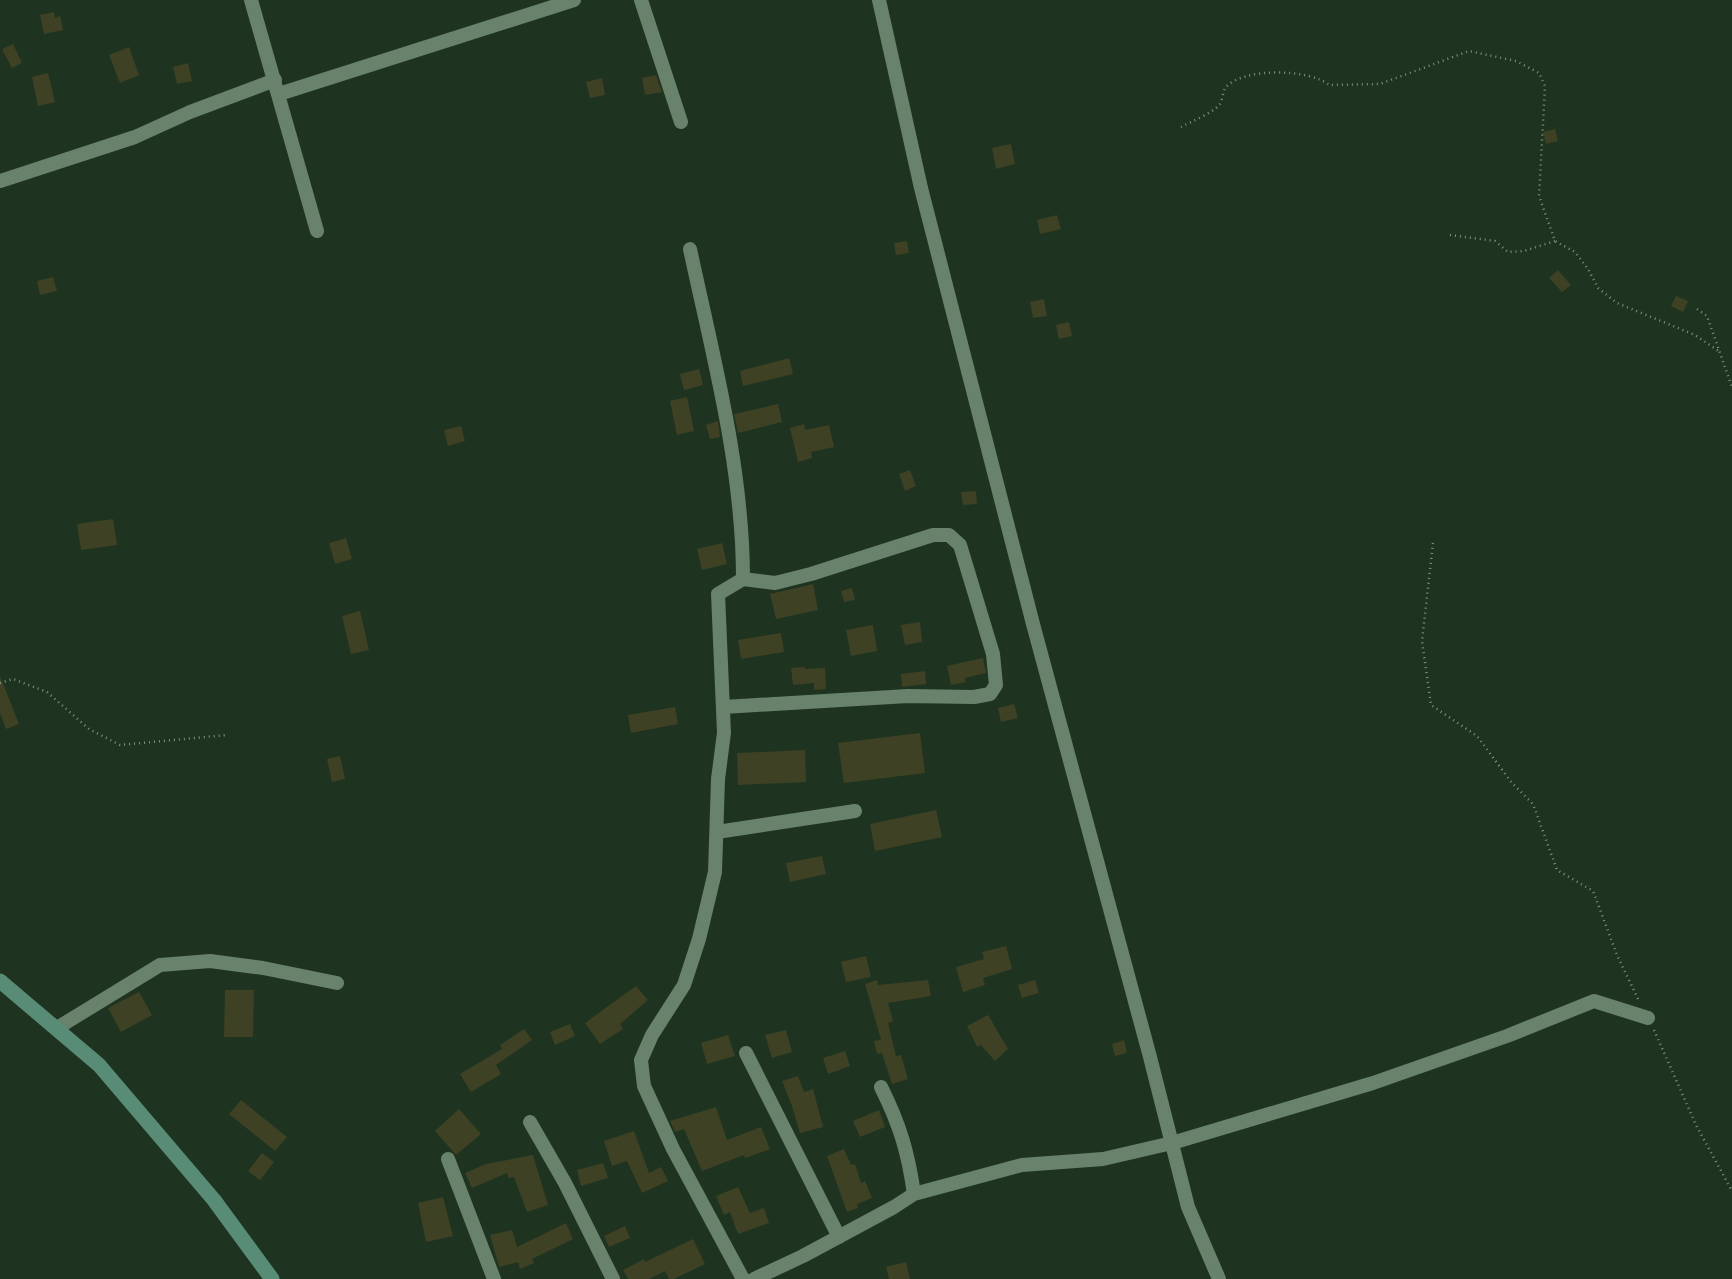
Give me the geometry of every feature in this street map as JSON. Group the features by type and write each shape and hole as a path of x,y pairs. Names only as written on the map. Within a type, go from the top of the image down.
{"main road":[{"path":"0,981 99,1065 214,1200 272,1279"}],"street":[{"path":"252,0 318,231"},
{"path":"279,94 574,0"},
{"path":"641,0 681,122"},
{"path":"879,0 926,208 1033,624 1188,1206 1219,1279"},
{"path":"0,181 135,137 190,112 275,80"},
{"path":"690,249 731,441 743,549 742,579"},
{"path":"724,707 908,696 974,697 990,694 996,685 994,654 960,545 950,535 933,535 811,574 775,583 742,579 718,594 724,707 715,872 699,939 684,985 652,1035 641,1060 644,1086 673,1149 742,1279"},
{"path":"717,832 855,811"},
{"path":"57,1028 160,965 210,961 263,968 337,983"},
{"path":"754,1279 839,1237 914,1194 1022,1165 1103,1159 1172,1142 1373,1083 1508,1036 1594,1000 1648,1018"},
{"path":"746,1053 839,1237"},
{"path":"881,1086 897,1118 908,1151 914,1194"},
{"path":"530,1122 565,1183 613,1279"},
{"path":"448,1159 494,1279"}],"path":[{"path":"1181,127 1218,106 1226,88 1245,76 1283,72 1322,79 1330,85 1380,84 1469,51 1516,61 1539,74 1545,86 1539,196 1556,241 1575,252 1588,269 1598,288 1617,303 1695,336 1720,352"},
{"path":"1450,236 1495,241 1508,252 1524,251 1556,241"},
{"path":"1697,310 1707,316 1732,387"},
{"path":"1433,543 1422,641 1431,705 1477,736 1512,783 1533,804 1557,870 1593,891 1617,954 1696,1125 1732,1190"},
{"path":"0,683 13,679 46,692 89,729 120,745 227,735"}],"building":[{"path":"54,12 55,18 60,16 63,30 44,34 40,15"},
{"path":"13,44 22,63 12,68 2,49"},
{"path":"129,47 139,75 120,83 109,55"},
{"path":"188,63 192,81 177,84 173,67"},
{"path":"48,73 55,102 38,106 32,77"},
{"path":"656,75 662,92 645,95 642,78"},
{"path":"602,78 605,95 590,98 586,82"},
{"path":"1555,129 1558,141 1546,144 1543,132"},
{"path":"1011,144 1015,164 996,169 992,148"},
{"path":"1057,215 1061,229 1040,234 1037,220"},
{"path":"907,241 909,253 896,255 894,243"},
{"path":"1558,270 1571,285 1562,292 1549,278"},
{"path":"53,277 57,291 40,295 37,281"},
{"path":"1676,296 1688,301 1683,312 1671,306"},
{"path":"1044,299 1047,316 1033,318 1030,302"},
{"path":"1069,322 1072,336 1059,339 1056,325"},
{"path":"789,358 793,374 743,386 740,371"},
{"path":"699,369 703,385 684,390 680,374"},
{"path":"687,397 694,431 677,435 670,401"},
{"path":"778,404 782,422 738,433 734,414"},
{"path":"718,421 720,437 710,439 706,425"},
{"path":"804,424 805,430 829,425 834,447 811,452 812,458 798,462 790,428"},
{"path":"461,426 465,441 448,446 444,430"},
{"path":"910,470 916,486 905,491 899,474"},
{"path":"976,491 977,504 963,505 961,492"},
{"path":"113,519 117,545 81,550 77,524"},
{"path":"346,538 352,559 335,564 329,543"},
{"path":"722,543 727,564 702,570 697,549"},
{"path":"813,584 818,610 776,619 770,594"},
{"path":"852,588 855,600 844,602 841,591"},
{"path":"360,611 369,650 351,654 342,616"},
{"path":"920,622 922,642 905,645 901,625"},
{"path":"873,625 877,651 851,656 846,630"},
{"path":"781,633 784,652 741,659 738,640"},
{"path":"983,658 986,673 965,678 965,682 951,685 947,666"},
{"path":"805,667 805,669 825,668 826,689 814,690 814,683 793,685 791,668"},
{"path":"925,671 926,684 902,687 901,674"},
{"path":"0,676 19,724 6,729 0,713"},
{"path":"1014,704 1018,718 1001,722 998,708"},
{"path":"675,707 678,724 631,733 628,715"},
{"path":"920,733 925,773 844,783 838,743"},
{"path":"805,750 806,782 738,785 737,753"},
{"path":"340,756 345,779 332,782 327,759"},
{"path":"936,810 942,837 875,851 870,824"},
{"path":"822,856 826,874 790,882 786,863"},
{"path":"1006,946 1012,969 983,978 985,985 963,992 956,967 984,959 982,952"},
{"path":"866,956 871,977 846,982 841,962"},
{"path":"877,980 878,985 928,980 931,996 888,1003 893,1021 888,1023 896,1056 901,1055 908,1079 892,1084 882,1053 877,1054 874,1041 881,1040 865,984"},
{"path":"1035,980 1039,993 1022,998 1018,985"},
{"path":"636,986 648,1000 620,1024 623,1029 600,1044 585,1023"},
{"path":"225,990 254,990 253,1037 224,1037"},
{"path":"139,992 152,1015 121,1032 108,1008"},
{"path":"988,1015 1008,1049 995,1061 981,1045 977,1047 967,1026"},
{"path":"570,1024 575,1036 555,1045 550,1032"},
{"path":"524,1029 532,1040 496,1065 501,1074 471,1092 460,1074 502,1049 500,1045"},
{"path":"786,1030 792,1052 772,1058 765,1035"},
{"path":"728,1035 735,1056 707,1064 701,1043"},
{"path":"1124,1040 1127,1053 1115,1056 1112,1044"},
{"path":"845,1051 850,1066 828,1074 823,1058"},
{"path":"798,1076 804,1092 813,1089 823,1127 800,1133 782,1081"},
{"path":"241,1100 287,1137 275,1151 229,1114"},
{"path":"716,1107 727,1140 761,1127 770,1149 745,1158 744,1155 702,1171 684,1129 675,1132 670,1121"},
{"path":"459,1109 481,1134 456,1155 435,1131"},
{"path":"879,1110 885,1127 860,1137 853,1121"},
{"path":"634,1131 649,1173 661,1167 668,1181 642,1193 627,1161 612,1166 604,1141"},
{"path":"844,1149 851,1165 855,1164 861,1183 865,1181 872,1198 857,1204 858,1208 847,1212 827,1156"},
{"path":"262,1153 274,1162 260,1180 248,1171"},
{"path":"533,1155 548,1205 527,1212 514,1177 508,1178 507,1173 472,1188 465,1173 486,1164"},
{"path":"603,1163 608,1178 581,1186 577,1170"},
{"path":"738,1187 750,1213 764,1208 769,1223 738,1234 730,1212 724,1215 716,1196"},
{"path":"443,1197 453,1236 426,1242 418,1203"},
{"path":"566,1223 573,1239 532,1259 534,1263 520,1269 518,1262 499,1267 490,1235 512,1230 517,1247"},
{"path":"625,1226 630,1238 609,1247 604,1236"},
{"path":"693,1239 705,1264 674,1279 669,1279 665,1271 649,1279 628,1279 623,1270 644,1259 645,1262"},
{"path":"906,1262 910,1279 889,1279 886,1267"}]}
